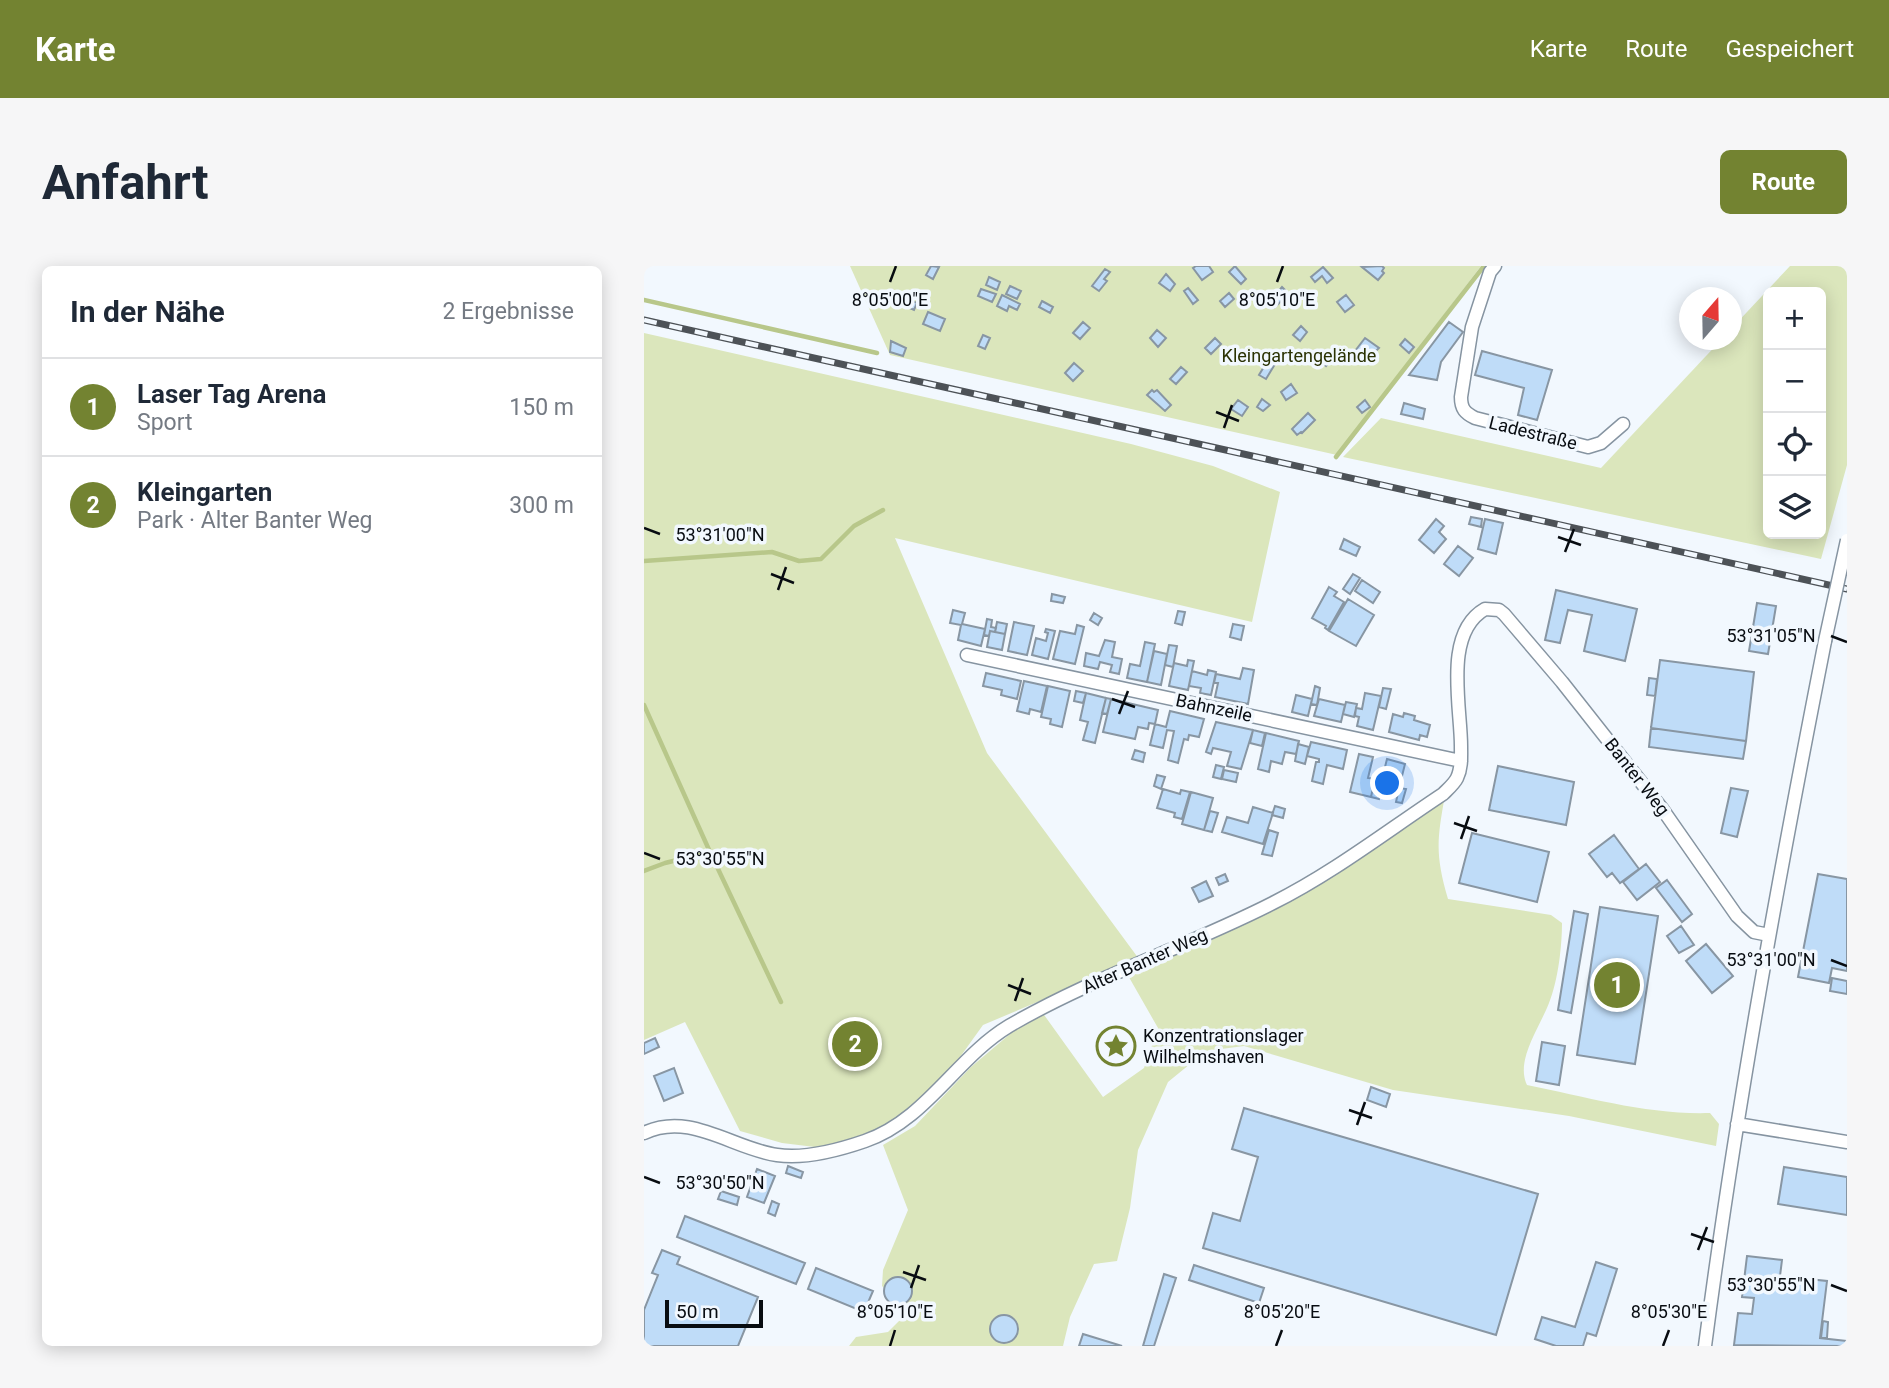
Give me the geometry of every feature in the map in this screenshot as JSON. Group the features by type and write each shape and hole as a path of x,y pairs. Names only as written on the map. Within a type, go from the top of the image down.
{"street":[{"name":"Ladestraße","path":"1495,266 1490,272 1472,327 1461,397 1465,413 1475,418 1588,447 1601,443 1623,424"},
{"path":"1705,1346 1737,1124 1769,935 1847,540"},
{"name":"Alter Banter Weg","path":"644,1133 652,1129 698,1129 762,1152 786,1156 811,1154 866,1140 907,1118 968,1058 1007,1027 1094,982 1225,926 1296,891 1443,794 1457,779 1461,761 1458,684 1462,641 1470,621 1477,613 1493,608 1504,614"},
{"name":"Banter Weg","path":"1504,614 1562,682 1663,810 1737,916 1754,932 1769,935"},
{"name":"Bahnzeile","path":"967,655 1461,761"},
{"path":"1737,1124 1847,1142"}],"green space":[{"name":"Kleingartengelände","path":"850,266 1481,266 1337,455 890,355"},
{"path":"1790,266 1847,266 1847,465 1821,559 1343,457 1381,418 1601,468 1712,350 1742,350 1742,317 1763,295 1763,539 1826,539 1826,287 1770,287"},
{"path":"644,333 1131,444 1213,466 1280,492 1252,622 895,538 987,753 1139,959 983,1025 950,1071 907,1113 867,1138 823,1148 782,1143 740,1131 685,1022 644,1040"},
{"path":"1445,795 1439,847 1448,899 1551,915 1562,923 1555,985 1526,1054 1524,1075 1527,1085 1641,1108 1710,1113 1719,1124 1716,1146 1569,1116 1393,1090 1244,1046 1206,1051 1168,1082 1138,1150 1130,1208 1117,1261 1094,1264 1070,1317 1063,1346 849,1346 856,1337 888,1332 905,1315 905,1310 882,1286 883,1270 908,1210 883,1145 915,1126 971,1067 1023,1023 1042,1012 1103,1097 1144,1068 1158,1028 1126,972 1290,901"}],"building":[{"path":"931,266 939,267 933,279 926,275"},
{"path":"1209,266 1213,272 1202,280 1193,268"},
{"path":"1235,266 1246,279 1241,284 1229,272"},
{"path":"1382,266 1384,273 1378,280 1362,267"},
{"path":"1323,267 1333,278 1327,283 1322,276 1315,282 1311,277"},
{"path":"1105,269 1110,272 1099,291 1092,286"},
{"path":"1166,274 1175,284 1170,291 1159,283"},
{"path":"989,277 1000,282 997,290 986,285"},
{"path":"1010,286 1021,291 1017,299 1006,294"},
{"path":"1282,287 1289,294 1274,308 1268,303"},
{"path":"1188,288 1198,300 1193,304 1184,291"},
{"path":"981,289 996,294 992,302 978,296"},
{"path":"894,293 917,303 914,310 891,300"},
{"path":"1229,293 1234,299 1225,307 1220,301"},
{"path":"1002,295 1020,304 1017,310 1009,306 1007,311 997,306"},
{"path":"1346,295 1354,305 1345,312 1337,302"},
{"path":"1042,301 1053,307 1050,313 1039,307"},
{"path":"928,312 945,319 940,331 923,324"},
{"path":"1083,322 1090,328 1080,339 1073,333"},
{"path":"1449,322 1463,332 1441,362 1437,380 1409,375"},
{"path":"1301,326 1307,332 1300,341 1293,335"},
{"path":"1157,330 1166,338 1158,347 1150,338"},
{"path":"983,335 990,338 985,349 978,346"},
{"path":"1215,338 1221,344 1211,354 1205,348"},
{"path":"1365,338 1379,348 1373,354 1370,352 1366,359 1355,351"},
{"path":"1405,339 1414,347 1409,353 1400,345"},
{"path":"891,341 906,348 903,356 890,352"},
{"path":"1324,351 1332,359 1326,366 1317,358"},
{"path":"1482,351 1552,370 1537,420 1518,415 1524,388 1475,375"},
{"path":"1268,360 1275,364 1266,379 1259,375"},
{"path":"1074,363 1083,371 1073,381 1065,373"},
{"path":"1181,367 1187,372 1176,384 1170,379"},
{"path":"1291,384 1297,393 1286,400 1281,392"},
{"path":"1152,390 1157,390 1171,405 1165,411 1147,395"},
{"path":"1262,399 1270,405 1263,411 1257,407"},
{"path":"1238,400 1248,407 1242,416 1231,409"},
{"path":"1365,400 1370,407 1362,413 1357,407"},
{"path":"1404,403 1425,409 1423,419 1401,414"},
{"path":"1308,413 1315,420 1297,435 1292,429"},
{"path":"1471,517 1482,519 1481,527 1469,524"},
{"path":"1436,519 1444,526 1439,532 1446,539 1434,553 1419,540"},
{"path":"1485,519 1503,523 1496,554 1478,549"},
{"path":"1344,539 1360,547 1356,556 1340,549"},
{"path":"1458,546 1473,558 1459,576 1444,564"},
{"path":"1353,574 1360,578 1350,594 1343,589"},
{"path":"1362,580 1380,592 1373,603 1355,591"},
{"path":"1329,587 1337,592 1334,596 1344,602 1328,630 1312,618"},
{"path":"1556,590 1637,609 1625,661 1584,651 1592,615 1568,610 1560,643 1545,640"},
{"path":"1052,594 1065,597 1063,603 1051,601"},
{"path":"1348,599 1374,615 1356,646 1329,631"},
{"path":"1757,603 1776,606 1768,654 1749,651"},
{"path":"953,610 965,613 962,624 985,629 981,646 958,640 961,625 950,623"},
{"path":"1178,611 1185,612 1182,625 1175,623"},
{"path":"1094,613 1102,618 1098,625 1090,620"},
{"path":"987,619 992,620 991,627 996,628 995,632 990,631 989,636 984,635"},
{"path":"997,622 1007,624 1005,634 995,632"},
{"path":"1014,622 1034,626 1027,655 1008,651"},
{"path":"1233,624 1244,626 1241,640 1230,637"},
{"path":"1077,625 1084,627 1075,664 1053,659 1060,631 1075,634"},
{"path":"1046,629 1055,631 1048,659 1032,655 1036,638 1046,641"},
{"path":"990,631 1005,634 1002,650 987,647"},
{"path":"1105,640 1115,642 1112,657 1122,659 1119,674 1110,672 1112,665 1100,662 1098,669 1084,666 1086,653 1099,656"},
{"path":"1145,642 1155,644 1147,682 1127,678 1130,664 1140,666"},
{"path":"1169,645 1177,646 1173,667 1165,665"},
{"path":"1154,651 1167,654 1161,685 1147,682"},
{"path":"1188,660 1194,661 1188,690 1169,686 1174,663 1187,666"},
{"path":"1660,660 1754,672 1746,741 1651,728"},
{"path":"1243,668 1254,670 1248,704 1215,697 1218,683 1214,683 1216,674 1240,679"},
{"path":"1208,670 1216,672 1211,695 1200,693 1201,688 1189,686 1192,671 1207,675"},
{"path":"986,673 1021,681 1017,699 1001,695 1002,690 983,686"},
{"path":"1649,678 1657,679 1655,696 1647,695"},
{"path":"1024,681 1047,686 1041,712 1030,709 1029,714 1017,711"},
{"path":"1048,686 1070,691 1062,727 1050,724 1051,719 1041,717"},
{"path":"1315,686 1320,688 1317,705 1311,704"},
{"path":"1383,688 1391,689 1386,709 1379,707"},
{"path":"1076,691 1086,693 1083,703 1074,701"},
{"path":"1086,693 1106,698 1095,743 1083,740 1088,722 1080,720"},
{"path":"1365,693 1381,696 1373,730 1357,726 1359,717 1355,716 1356,708 1362,709"},
{"path":"1296,695 1312,699 1308,716 1292,712"},
{"path":"1106,698 1111,699 1107,714 1102,713"},
{"path":"1111,699 1158,710 1155,724 1149,723 1148,729 1138,727 1135,739 1103,732"},
{"path":"1319,699 1345,705 1341,722 1314,716"},
{"path":"1346,702 1357,704 1354,717 1343,714"},
{"path":"1170,711 1204,719 1199,737 1189,735 1188,740 1184,739 1178,763 1168,760 1174,731 1167,730 1163,748 1150,745 1155,724 1166,727"},
{"path":"1404,713 1415,716 1414,720 1430,725 1427,737 1420,735 1419,740 1389,732 1393,714 1403,717"},
{"path":"1216,722 1253,730 1241,769 1227,766 1231,752 1213,748 1211,754 1206,752"},
{"path":"1651,728 1746,741 1743,759 1649,747"},
{"path":"1253,730 1265,733 1262,746 1250,743"},
{"path":"1266,733 1299,741 1296,754 1285,752 1282,764 1271,761 1269,772 1258,769"},
{"path":"1311,742 1347,750 1343,769 1327,765 1323,784 1312,781 1319,759 1307,756"},
{"path":"1298,744 1309,747 1305,764 1295,761"},
{"path":"1135,750 1145,753 1143,762 1132,759"},
{"path":"1359,754 1373,757 1368,778 1375,779 1371,797 1350,792"},
{"path":"1387,759 1405,764 1399,788 1383,784 1379,799 1371,797 1376,774 1383,775"},
{"path":"1216,765 1224,767 1221,779 1213,777"},
{"path":"1498,766 1574,782 1566,825 1489,810"},
{"path":"1224,770 1238,773 1236,782 1222,779"},
{"path":"1157,775 1165,777 1161,789 1154,786"},
{"path":"1399,788 1406,789 1402,803 1396,802"},
{"path":"1731,788 1748,791 1737,837 1721,833"},
{"path":"1163,789 1180,794 1181,790 1190,792 1182,819 1174,817 1175,813 1157,808"},
{"path":"1191,792 1213,798 1204,830 1182,824"},
{"path":"1275,806 1285,809 1283,818 1272,815"},
{"path":"1253,807 1273,813 1263,844 1222,832 1227,817 1248,823"},
{"path":"1210,811 1218,813 1212,832 1204,830"},
{"path":"1269,830 1278,833 1272,856 1262,854"},
{"path":"1472,833 1549,852 1537,902 1459,883"},
{"path":"1614,835 1639,869 1620,883 1612,873 1607,877 1589,854"},
{"path":"1646,864 1660,882 1637,900 1623,882"},
{"path":"1225,874 1228,881 1219,885 1216,878"},
{"path":"1818,874 1847,879 1847,971 1832,968 1829,983 1798,977"},
{"path":"1667,880 1692,914 1682,922 1656,888"},
{"path":"1206,881 1213,896 1199,902 1192,888"},
{"path":"1600,907 1658,916 1635,1064 1577,1055"},
{"path":"1574,911 1588,914 1571,1013 1558,1010"},
{"path":"1681,926 1694,945 1679,953 1667,936"},
{"path":"1706,944 1733,976 1712,993 1686,961"},
{"path":"1832,978 1847,981 1847,994 1830,991"},
{"path":"655,1038 659,1047 644,1054 644,1043"},
{"path":"1542,1042 1565,1046 1559,1085 1536,1081"},
{"path":"674,1068 683,1093 664,1101 654,1076"},
{"path":"1371,1087 1390,1094 1386,1107 1367,1100"},
{"path":"1244,1108 1538,1194 1496,1335 1203,1248 1213,1213 1240,1221 1258,1157 1232,1149"},
{"path":"788,1166 803,1172 801,1178 786,1173"},
{"path":"1784,1167 1847,1177 1847,1215 1778,1204"},
{"path":"757,1169 775,1176 764,1203 747,1197"},
{"path":"721,1191 739,1197 737,1205 718,1199"},
{"path":"772,1201 779,1204 775,1216 768,1213"},
{"path":"685,1216 805,1263 796,1284 677,1237"},
{"path":"662,1250 680,1257 677,1264 758,1297 738,1346 644,1346 644,1310 658,1275 652,1273"},
{"path":"1747,1256 1782,1260 1780,1276 1827,1281 1820,1338 1847,1341 1847,1346 1734,1345 1738,1313 1752,1314 1754,1298 1742,1297"},
{"path":"1596,1262 1617,1269 1596,1336 1587,1333 1583,1346 1556,1346 1535,1339 1542,1317 1575,1327"},
{"path":"1194,1265 1264,1288 1259,1303 1189,1280"},
{"path":"816,1268 873,1291 864,1312 808,1289"},
{"path":"1164,1274 1176,1278 1154,1346 1143,1346"},
{"path":"898,1277 908,1281 912,1291 908,1301 898,1305 888,1301 884,1291 888,1281"},
{"path":"1004,1315 1014,1319 1018,1329 1014,1339 1004,1343 994,1339 990,1329 994,1319"},
{"path":"1823,1321 1828,1322 1827,1338 1821,1338"},
{"path":"1083,1334 1122,1346 1079,1346"}],"waterway":[{"path":"1336,457 1484,266"},
{"path":"644,300 877,353"},
{"path":"644,561 772,552 799,561 821,559 854,526 883,510"},
{"path":"644,705 710,852"},
{"path":"644,871 710,852 781,1002"}],"railway":[{"path":"644,320 1847,589"}],"place":[{"name":"Laser Tag Arena","path":"1617,985"},
{"name":"Kleingarten","path":"855,1044"},
{"name":"Konzentrationslager Wilhelmshaven","path":"1116,1046"}]}
